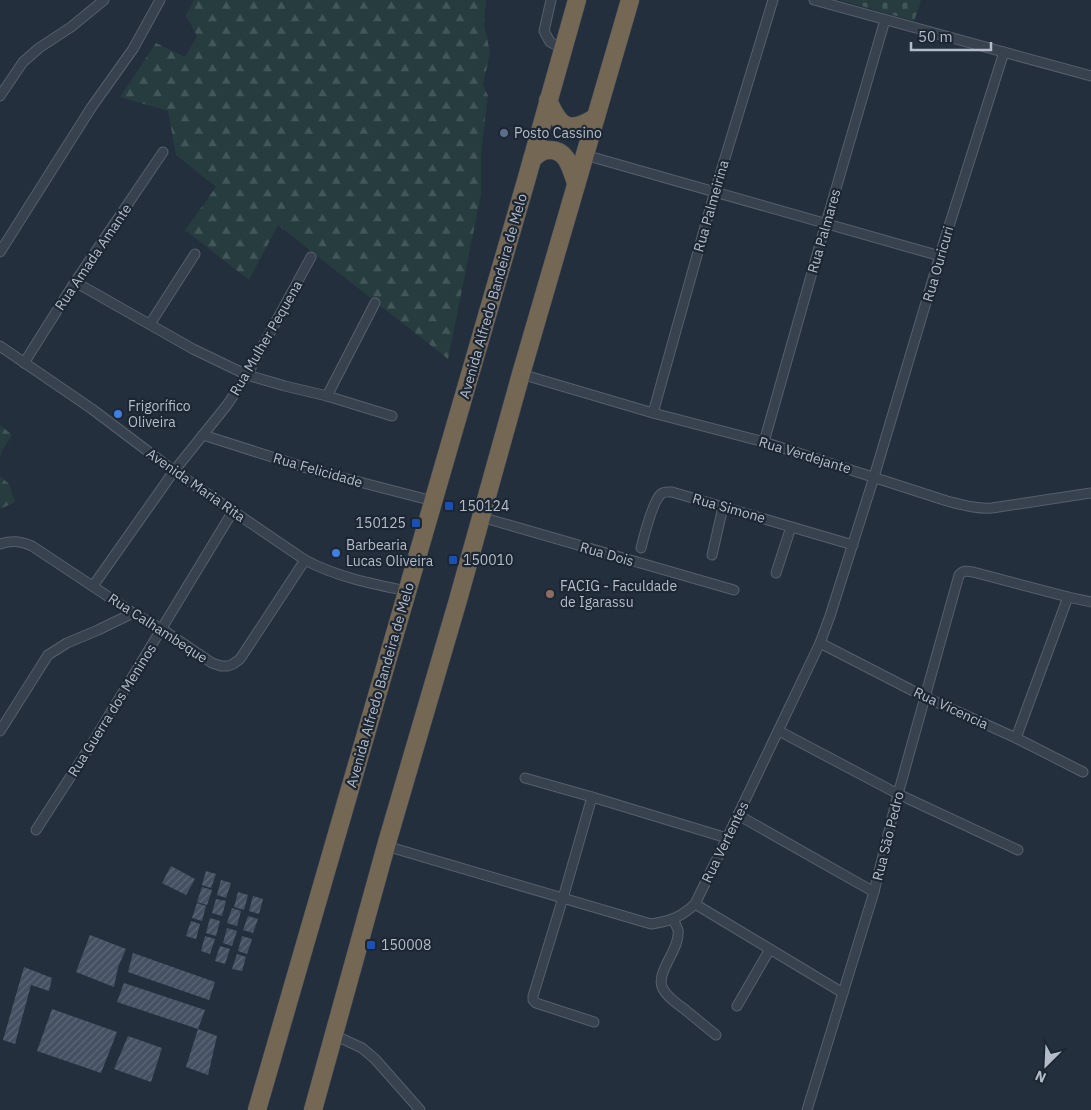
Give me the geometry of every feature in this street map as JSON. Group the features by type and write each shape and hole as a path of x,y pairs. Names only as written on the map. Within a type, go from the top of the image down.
{"highway":[{"name":"Avenida Alfredo Bandeira de Melo","path":"257,1110 577,0"},
{"path":"313,1110 386,846 630,0"},
{"path":"548,100 558,119 566,126 573,127 588,122 596,116"},
{"path":"532,159 540,152 559,151 569,163 576,183"}],"street":[{"path":"0,96 23,62 104,0"},
{"path":"0,252 91,108 133,49 160,0"},
{"path":"551,0 544,31 550,42 563,49"},
{"name":"Rua Palmeirina","path":"653,412 715,191 773,0"},
{"path":"814,0 1091,76"},
{"name":"Rua Palmares","path":"764,442 885,20"},
{"name":"Rua Ouricuri","path":"874,477 944,242 1004,52"},
{"name":"Rua Amada Amante","path":"24,362 75,282 163,152"},
{"path":"585,155 940,256"},
{"path":"150,324 195,254"},
{"name":"Rua Mulher Pequena","path":"93,586 174,471 227,405 247,375 311,257"},
{"path":"75,282 193,349 247,375 327,396 392,416"},
{"path":"327,396 375,303"},
{"name":"Avenida Maria Rita","path":"0,346 92,409 174,471 305,560 321,568 358,581 407,591"},
{"name":"Rua Verdejante","path":"521,374 764,442 948,501 981,509 1091,493"},
{"name":"Rua Felicidade","path":"204,435 313,470 433,502"},
{"name":"Rua Vertentes","path":"386,846 651,924 673,920 687,912 695,904 820,644 874,477"},
{"name":"Rua Simone","path":"641,548 655,503 660,494 666,492 672,492 852,545"},
{"path":"712,554 723,507"},
{"name":"Rua Guerra dos Meninos","path":"36,830 91,745 233,511"},
{"name":"Rua Dois","path":"481,517 734,590"},
{"path":"776,574 791,527"},
{"name":"Rua Calhambeque","path":"0,544 19,541 32,546 212,663 226,666 234,664 240,659 305,560"},
{"name":"Rua São Pedro","path":"807,1110 874,892 898,794 959,574 966,571 973,572 1068,597"},
{"path":"1016,738 1068,597 1091,602"},
{"path":"0,731 48,655 66,643 113,624 133,613"},
{"name":"Rua Vicencia","path":"820,644 925,697 1016,738 1083,772"},
{"path":"779,731 898,794 1018,850"},
{"path":"525,778 727,838"},
{"path":"592,797 533,1000 536,1003 594,1022"},
{"path":"738,815 874,892"},
{"path":"695,904 843,993"},
{"path":"673,920 677,928 677,938 663,972 662,987 674,1001 716,1035"},
{"path":"737,1006 770,949"},
{"path":"334,1035 362,1048 375,1059 420,1110"}],"green space":[{"path":"194,0 486,0 484,23 490,53 483,85 488,96 481,152 481,194 448,359 278,225 249,280 185,230 216,187 176,155 168,111 120,97 156,43 185,57 197,36 186,15"},
{"path":"840,0 921,0 914,21"},
{"path":"0,425 12,435 0,457"},
{"path":"0,476 9,484 15,502 0,509"}],"building":[{"path":"171,866 195,879 186,895 162,883"},
{"path":"206,871 216,874 211,888 202,885"},
{"path":"221,880 231,883 226,898 217,895"},
{"path":"202,887 212,890 207,905 197,902"},
{"path":"238,892 248,895 244,910 234,907"},
{"path":"253,896 263,899 259,914 249,911"},
{"path":"216,899 226,901 222,916 212,913"},
{"path":"197,903 206,906 202,921 192,918"},
{"path":"232,908 241,911 237,926 227,923"},
{"path":"248,916 258,919 253,933 243,930"},
{"path":"210,918 220,921 216,936 206,933"},
{"path":"191,921 200,924 196,939 186,936"},
{"path":"227,928 237,931 232,946 223,943"},
{"path":"90,935 126,949 118,967 114,987 76,972"},
{"path":"205,936 215,939 210,954 201,951"},
{"path":"242,936 252,939 247,954 238,951"},
{"path":"220,946 230,949 225,964 215,961"},
{"path":"133,953 215,982 209,1000 128,972"},
{"path":"237,954 246,957 242,971 232,969"},
{"path":"24,967 52,978 49,991 31,985 15,1044 3,1040"},
{"path":"124,983 205,1010 198,1029 117,1002"},
{"path":"52,1009 117,1032 101,1073 37,1051"},
{"path":"198,1029 217,1036 208,1075 186,1067"},
{"path":"128,1036 162,1048 151,1082 114,1069"}],"place":[{"name":"Posto Cassino","path":"504,133"},
{"name":"Frigorífico Oliveira","path":"118,414"},
{"name":"150124","path":"449,506"},
{"name":"150125","path":"416,523"},
{"name":"Barbearia Lucas Oliveira","path":"336,553"},
{"name":"150010","path":"453,560"},
{"name":"FACIG - Faculdade de Igarassu","path":"550,594"},
{"name":"150008","path":"371,945"}]}
